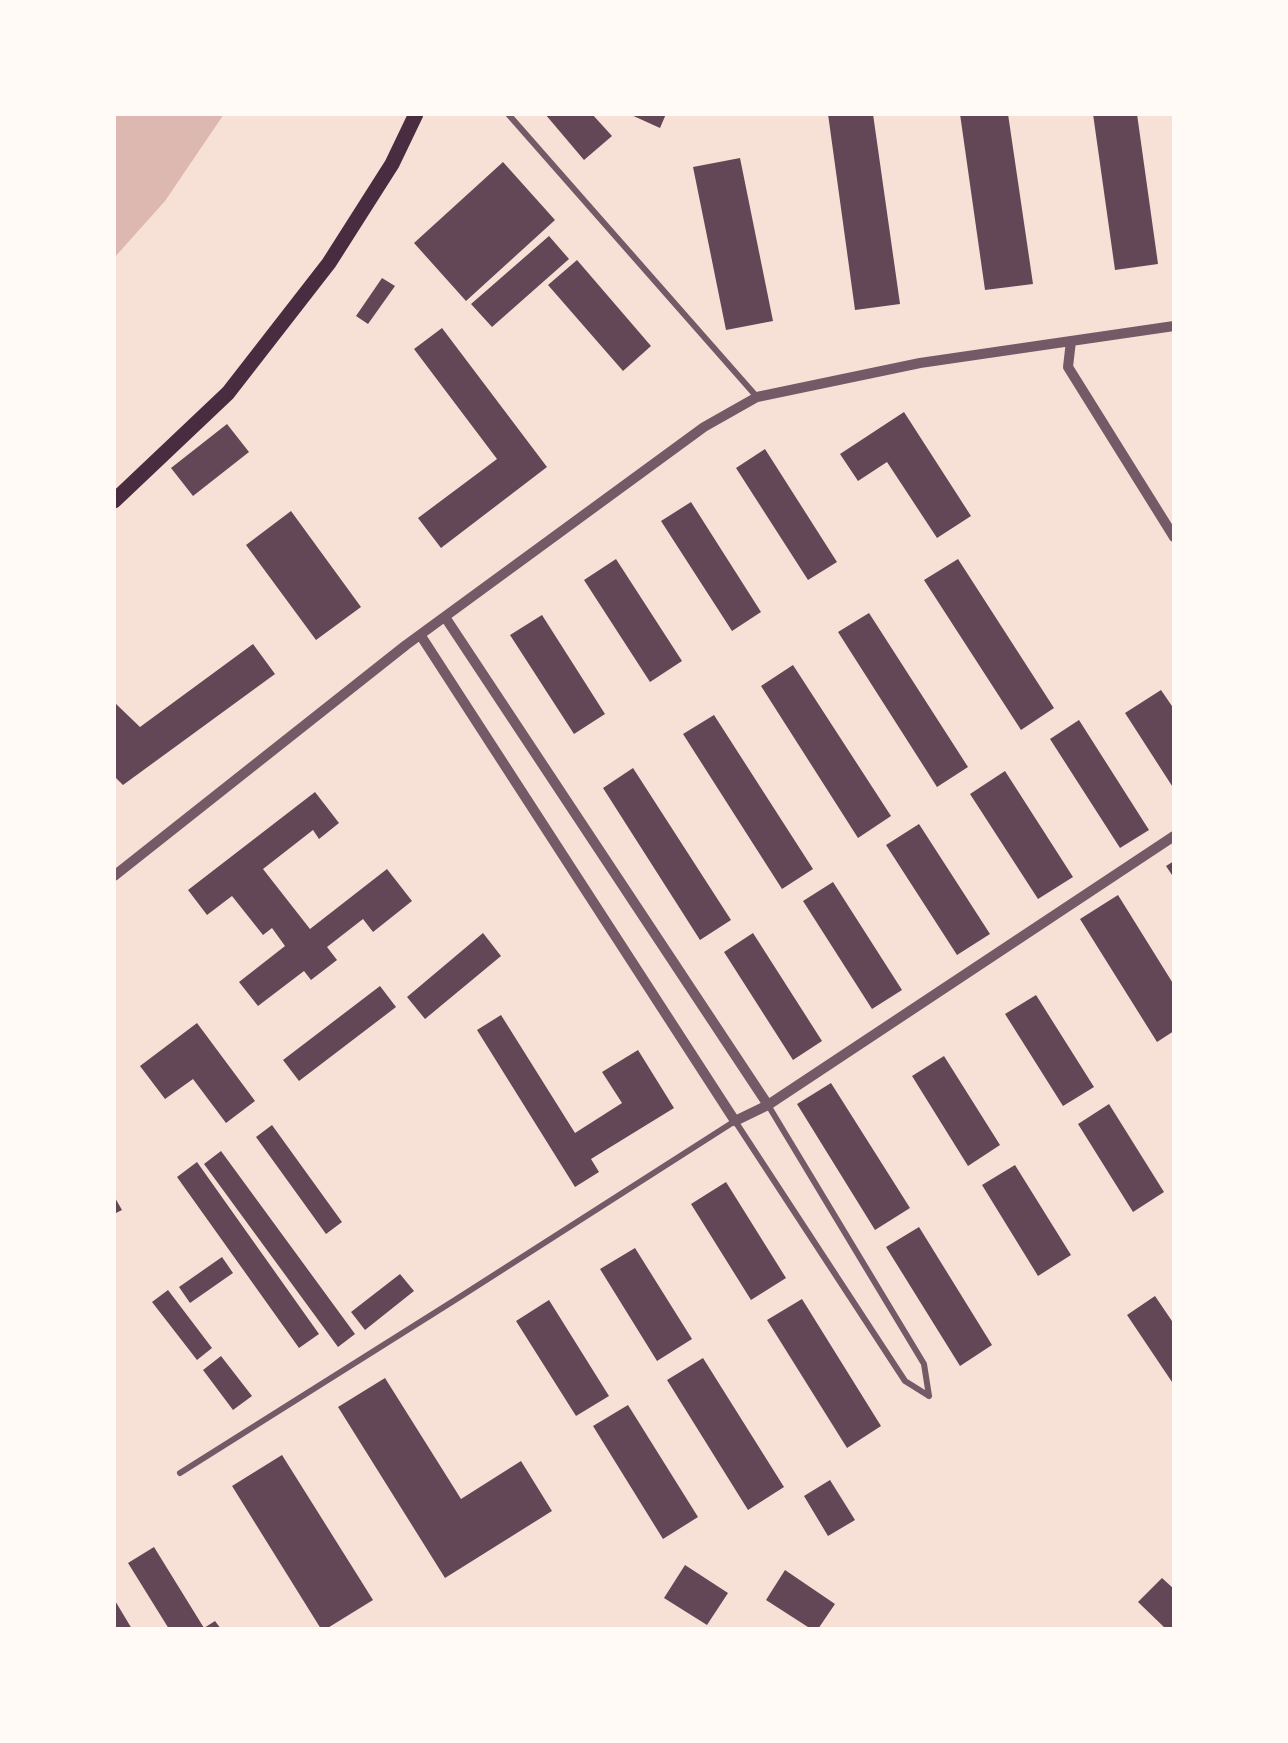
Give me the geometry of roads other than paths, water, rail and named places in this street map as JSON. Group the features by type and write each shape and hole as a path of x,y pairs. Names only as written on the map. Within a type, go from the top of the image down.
{"main road":[{"path":"114,501 228,393 329,263 392,164 416,114"}],"street":[{"path":"508,114 757,397"},
{"path":"114,876 406,645 704,427 757,397 920,363 1174,327"},
{"path":"1071,341 1068,367 1174,537"},
{"path":"421,636 905,1381 929,1396 924,1364 768,1105 445,617"},
{"path":"180,1473 735,1121 768,1105 1174,836"}]}
